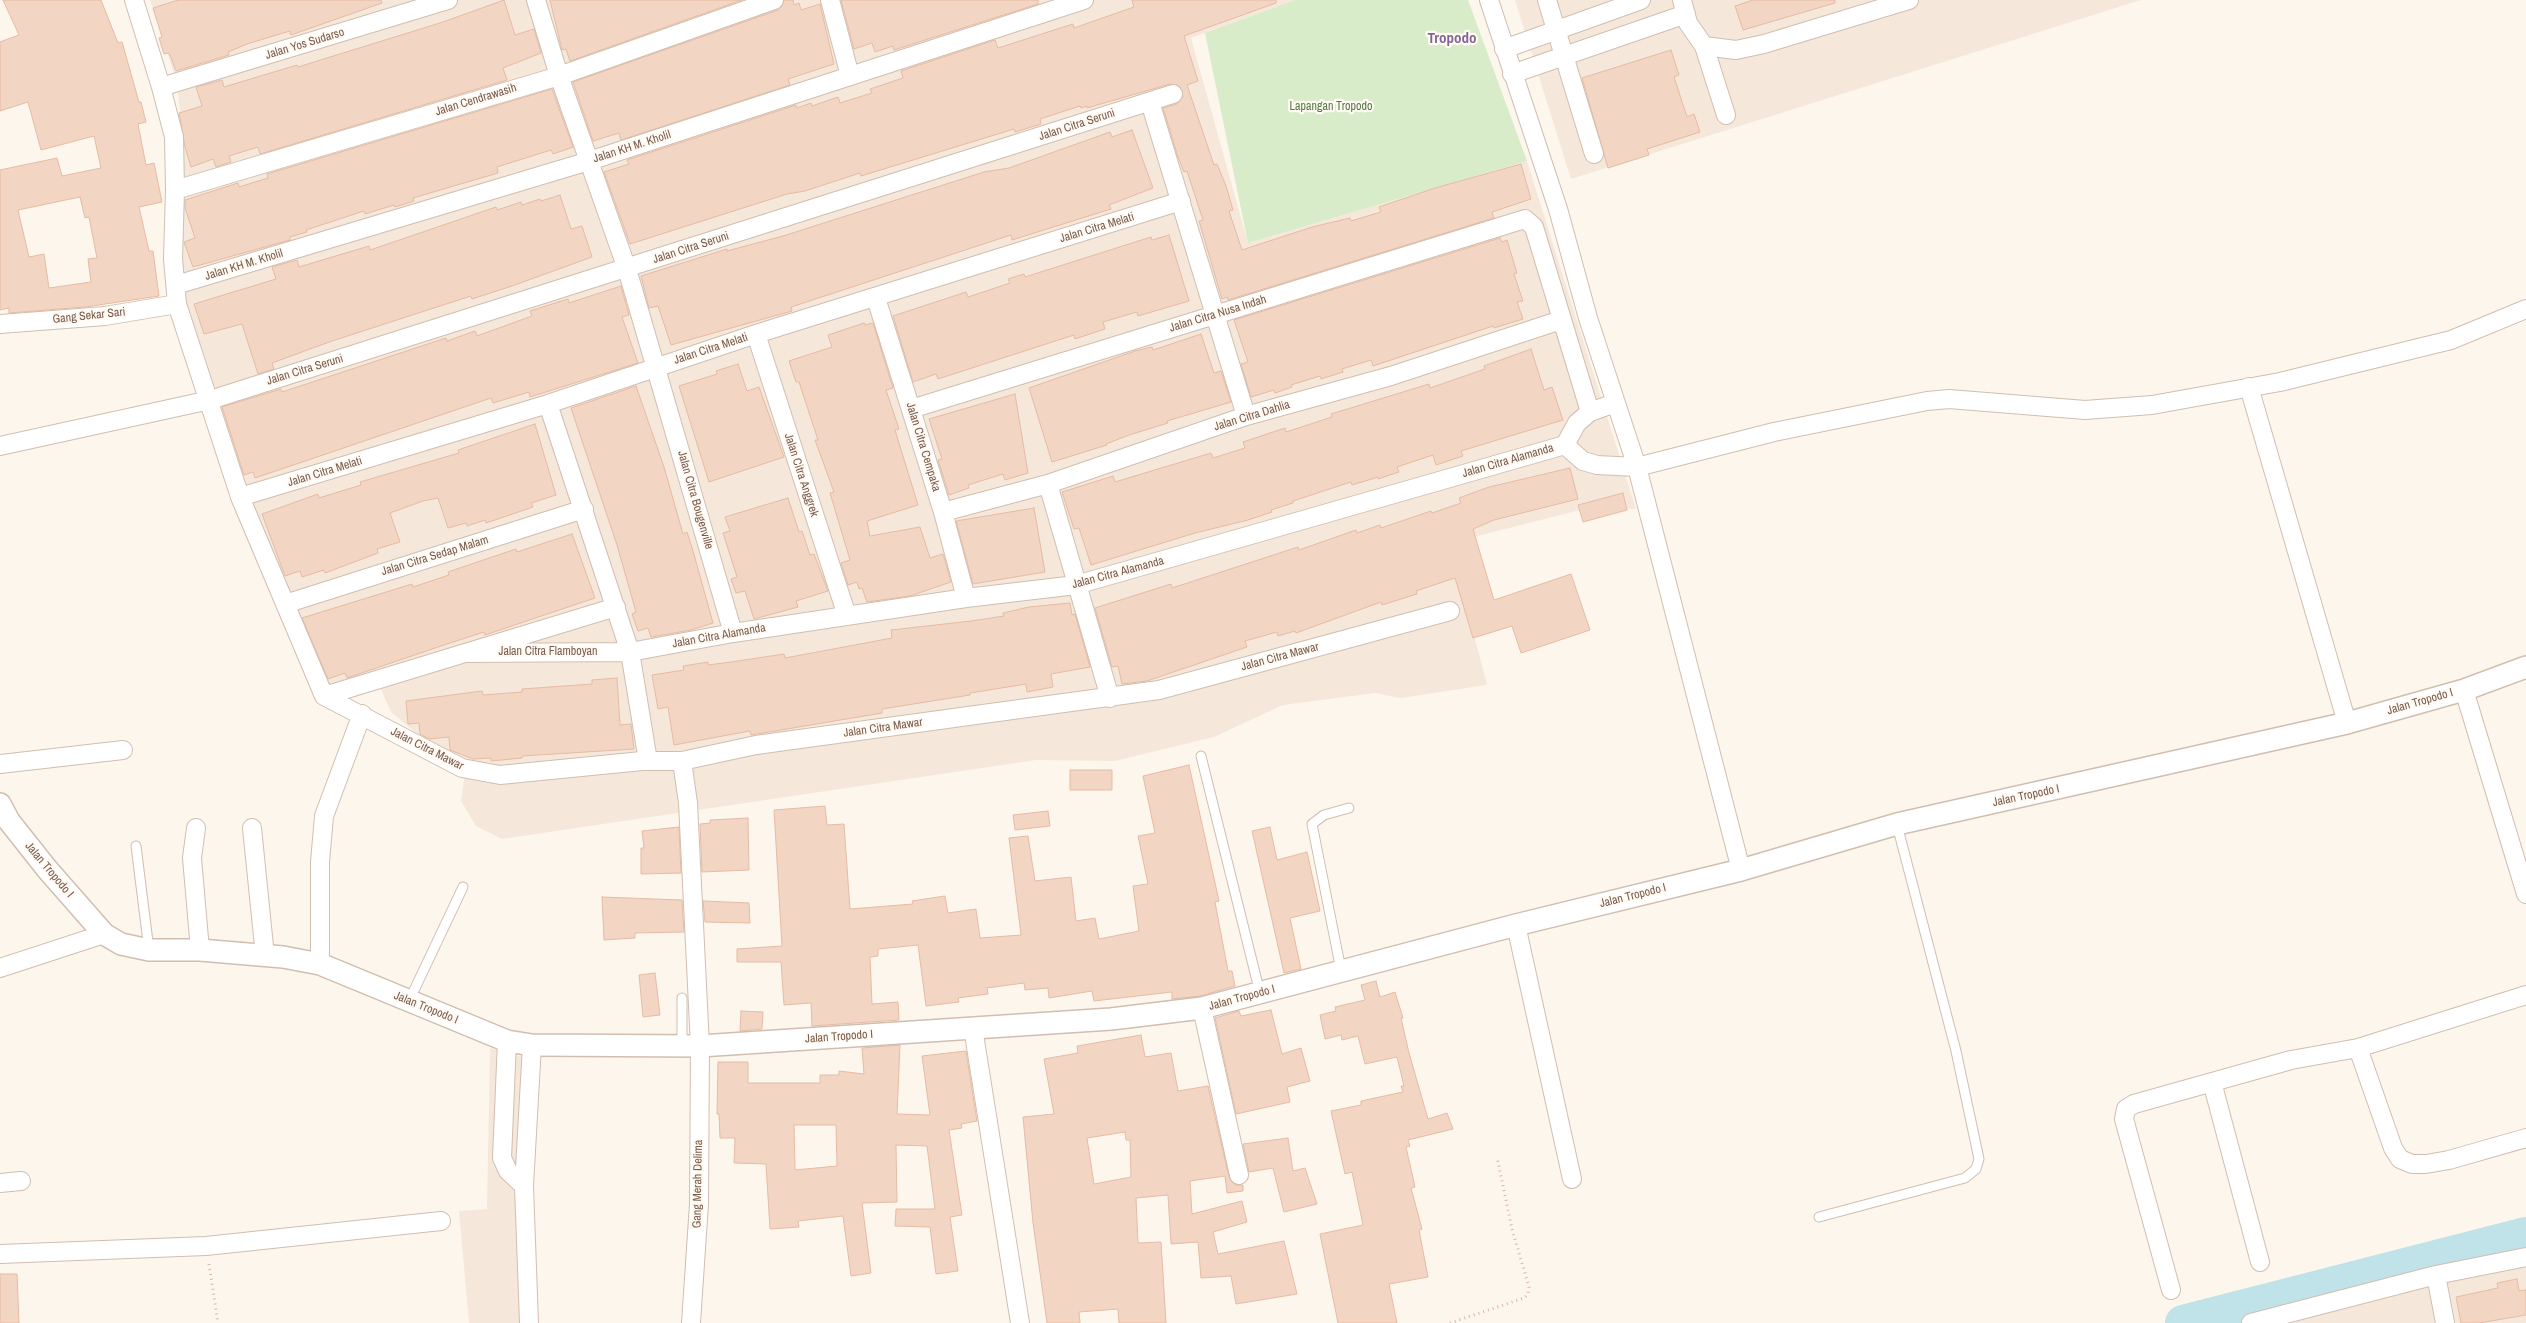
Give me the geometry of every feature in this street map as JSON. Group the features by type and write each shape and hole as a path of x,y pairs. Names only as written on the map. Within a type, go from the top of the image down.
{"street":[{"path":"134,0 161,87 174,137 173,259 177,304 240,497 324,696"},
{"name":"Jalan Yos Sudarso","path":"161,87 448,0"},
{"name":"Jalan Citra Bougenville","path":"536,0 559,76 627,269 733,633"},
{"name":"Jalan Cendrawasih","path":"175,190 559,76 774,0"},
{"path":"830,0 850,76"},
{"name":"Jalan KH M. Kholil","path":"176,285 589,161 1084,0"},
{"path":"1489,0 1558,209 1615,403 1637,467 1741,870"},
{"path":"1547,0 1594,154"},
{"path":"1504,49 1641,0"},
{"path":"1704,46 1736,50 1764,44 1909,0"},
{"path":"1512,74 1565,56 1684,7 1688,23 1704,46 1726,115"},
{"name":"Jalan Citra Seruni","path":"0,446 208,400 627,269 1172,94"},
{"path":"1150,102 1246,416"},
{"name":"Jalan Citra Melati","path":"240,497 548,404 756,334 1181,201"},
{"name":"Jalan Citra Nusa Indah","path":"911,409 1525,219 1534,227 1561,320"},
{"name":"Jalan Citra Cempaka","path":"876,298 943,512 966,598"},
{"name":"Gang Sekar Sari","path":"0,324 106,316 177,304"},
{"path":"1615,403 1590,412 1577,423 1565,445 1583,461 1597,465 1637,467 1774,432 1927,401 1949,399 2095,409 2152,405 2249,387 2451,340 2526,309"},
{"path":"1561,320 1590,412"},
{"name":"Jalan Citra Dahlia","path":"943,512 1048,484 1246,416 1391,376 1561,320"},
{"name":"Jalan Citra Anggrek","path":"756,334 847,616"},
{"path":"2249,387 2347,723"},
{"path":"548,404 630,652 648,761"},
{"name":"Jalan Citra Alamanda","path":"630,652 733,633 966,598 1076,585 1565,445"},
{"path":"1048,484 1110,698"},
{"name":"Jalan Citra Sedap Malam","path":"285,604 584,509"},
{"name":"Jalan Citra Flamboyan","path":"324,696 616,607"},
{"name":"Jalan Citra Mawar","path":"324,696 362,714 462,768 500,775 648,761 682,761 756,745 1159,690 1450,611"},
{"name":"Jalan Citra Flamboyan","path":"465,653 630,652"},
{"name":"Jalan Tropodo I","path":"0,804 9,821 47,869 104,934 121,944 149,950 200,950 265,956 320,964 507,1041 532,1045 691,1046 1111,1019 1202,1008 1516,924 1741,870 1897,824 2347,723 2464,690 2526,667"},
{"path":"2464,690 2526,894"},
{"path":"320,964 320,862 324,816 362,714"},
{"path":"0,764 123,750"},
{"name":"Gang Merah Delima","path":"682,761 688,802 691,1046 698,1204 691,1323"},
{"path":"196,828 192,858 200,950"},
{"path":"252,828 265,956"},
{"path":"1516,924 1572,1179"},
{"path":"0,968 104,934"},
{"path":"2172,1290 2124,1119 2126,1108 2134,1104 2291,1060 2358,1048 2526,995"},
{"path":"1202,1008 1239,1175"},
{"path":"973,1028 1020,1323"},
{"path":"507,1041 502,1158 508,1171 524,1186"},
{"path":"529,1323 524,1186 532,1045"},
{"path":"2358,1048 2393,1148 2400,1160 2412,1164 2426,1164 2526,1138"},
{"path":"2212,1082 2260,1262"},
{"path":"0,1183 21,1181"},
{"path":"0,1254 206,1246 441,1220"},
{"path":"2251,1323 2297,1317 2436,1275 2526,1257"},
{"path":"2436,1275 2445,1323"}],"lane":[{"path":"1201,756 1260,994"},
{"path":"1340,970 1312,824 1324,815 1349,808"},
{"path":"1819,1217 1966,1178 1976,1169 1979,1159 1956,1051 1897,824"},
{"path":"136,846 149,950"},
{"path":"409,1001 463,887"},
{"path":"682,998 691,1046"}],"path":[{"path":"1450,1323 1524,1298 1528,1294 1529,1287 1512,1229 1497,1158"},
{"path":"206,1246 218,1323"}],"shaded area":[{"path":"150,0 1295,0 1191,38 1248,243 1527,161 1636,509 1592,507 1450,543 1487,685 1401,698 1375,693 1283,705 1214,737 1115,761 1036,760 502,839 476,826 461,801 465,774 391,712 376,678 329,689 188,348 180,237 184,155 177,82"},
{"path":"1515,0 2141,0 1571,179"},
{"path":"490,1048 533,1060 533,1323 469,1323 459,1211 487,1209"},
{"path":"2526,1240 2526,1323 2200,1323"}],"green space":[{"name":"Lapangan Tropodo","path":"1295,0 1468,0 1527,161 1248,243 1205,33"}],"building":[{"path":"3,0 101,0 118,43 122,42 139,102 141,102 146,122 138,124 146,165 154,163 162,202 139,207 149,251 153,251 159,296 85,307 9,313 9,308 0,310 0,170 57,158 62,176 101,168 94,136 41,150 28,102 0,111 0,42 19,35","holes":["80,197 85,218 89,217 97,258 88,259 91,282 49,288 44,254 29,257 18,210"]},
{"path":"178,0 381,0 382,3 291,35 290,31 247,44 228,52 229,55 176,71 169,53 164,54 159,38 162,37 153,8"},
{"path":"504,0 515,35 534,29 541,53 503,68 507,80 260,154 258,147 229,156 231,162 216,167 213,159 191,167 185,147 179,113 202,106 196,87 222,80 224,87 297,65 298,67 443,22"},
{"path":"550,0 742,0 570,61 566,49 562,50"},
{"path":"784,0 793,0 794,5 799,3 801,10 820,4 834,64 788,79 790,85 621,140 619,133 593,141 573,82 778,10"},
{"path":"841,0 1038,0 1038,4 894,50 893,46 875,52 872,43 854,49"},
{"path":"1132,0 1276,0 1276,3 1184,36 1198,81 1187,85 1214,165 1217,164 1226,186 1233,210 1229,211 1242,250 1312,227 1350,218 1351,221 1381,212 1379,207 1435,188 1521,164 1531,199 1492,212 1494,218 1228,300 1227,297 1222,299 1199,221 1203,220 1187,171 1184,172 1178,157 1163,108 1177,104 1183,97 1180,87 1170,84 1087,108 1087,106 1081,108 1080,106 1040,119 1041,124 1015,132 1014,129 861,176 860,173 805,191 787,194 630,244 604,172 629,164 627,160 796,105 797,108 811,103 812,106 838,97 840,103 872,93 870,89 903,78 901,71 995,40 998,48 1073,24 1074,28 1134,7"},
{"path":"1753,0 1835,0 1835,3 1743,30 1735,6"},
{"path":"1671,50 1679,75 1674,77 1687,117 1694,114 1700,132 1647,149 1649,155 1608,168 1582,78"},
{"path":"552,89 573,147 553,154 551,150 497,167 498,173 413,198 414,201 365,214 364,211 306,230 307,232 290,237 290,240 193,267 184,242 195,238 185,208 185,200 238,183 239,187 268,178 267,174"},
{"path":"1132,130 1153,188 1109,205 1111,209 1012,240 1011,235 791,307 792,311 671,345 658,306 649,308 641,276 727,249 727,251 783,236 984,172 1009,168 1110,132 1112,137"},
{"path":"560,195 571,229 582,226 592,257 472,299 471,296 332,341 272,363 274,369 258,374 242,324 204,334 194,304 276,279 272,267 297,260 299,267 369,246 370,250 496,207 497,210 521,202 522,205"},
{"path":"1169,235 1189,301 1138,316 1137,312 1103,322 1105,329 1075,339 1074,335 938,379 936,374 913,382 893,316 966,292 968,297 1010,283 1008,279 1024,274 1025,277 1151,237 1152,240"},
{"path":"1500,238 1502,242 1507,240 1517,273 1514,274 1523,301 1517,302 1523,319 1494,328 1493,326 1373,366 1371,360 1342,369 1343,372 1321,379 1320,376 1291,385 1292,387 1275,393 1274,390 1251,397 1241,364 1248,362 1234,320"},
{"path":"621,286 629,315 622,317 638,363 530,397 529,392 493,403 491,398 255,478 253,472 244,475 222,407 281,389 282,392 446,338 447,341 475,331 477,336 532,316 530,311 568,299 569,303"},
{"path":"864,323 865,325 873,323 893,388 886,390 899,429 895,430 918,505 867,521 870,536 920,527 930,558 943,554 951,582 910,596 867,602 862,588 859,589 857,582 848,585 841,563 850,560 830,493 834,492 815,440 818,440 799,382 796,382 789,361 832,347 828,335"},
{"path":"1201,334 1214,373 1221,371 1231,402 1167,421 1168,423 1129,435 1107,445 1052,462 1029,388 1135,351 1152,347 1153,350"},
{"path":"1531,349 1544,390 1552,387 1563,420 1461,451 1463,456 1436,465 1433,455 1397,467 1399,472 1378,479 1378,477 1352,485 1351,482 1293,501 1293,503 1271,510 1272,512 1248,520 1195,533 1091,565 1079,528 1074,529 1062,492 1113,476 1115,482 1211,453 1213,458 1245,448 1243,442 1285,428 1286,432 1332,417 1331,414 1429,384 1430,388 1485,369 1484,366"},
{"path":"738,364 747,391 759,387 784,457 709,482 679,386 717,374 716,371"},
{"path":"636,386 664,467 683,534 687,532 713,623 691,630 651,637 648,628 638,631 632,614 636,612 617,545 571,408"},
{"path":"1015,394 1028,473 1005,480 1003,474 968,485 969,488 949,495 938,460 942,459 929,419"},
{"path":"535,424 556,495 531,503 533,507 486,523 485,520 467,526 466,523 448,528 438,498 423,501 390,513 400,542 377,549 378,553 325,573 324,570 302,577 300,571 285,576 262,514 318,494 319,498 361,485 360,482 459,453 458,450"},
{"path":"1570,468 1578,499 1494,520 1473,529 1494,600 1571,574 1590,630 1521,653 1512,626 1473,638 1455,578 1416,591 1417,594 1382,605 1381,602 1296,633 1295,631 1278,636 1277,632 1245,641 1247,647 1147,681 1122,684 1118,666 1112,667 1095,608 1171,584 1172,588 1298,547 1299,550 1356,530 1357,533 1380,525 1381,528 1431,511 1432,513 1461,503 1459,498 1489,487"},
{"path":"1623,493 1627,510 1583,522 1578,505"},
{"path":"788,498 799,532 802,531 810,555 814,554 828,591 796,601 798,607 754,619 745,591 736,593 731,579 737,577 723,533 730,531 725,517"},
{"path":"1034,508 1045,572 973,584 956,521"},
{"path":"572,534 595,598 485,635 484,632 347,678 345,673 328,679 302,618 412,584 413,587 449,575 448,572 516,549 517,552"},
{"path":"1070,603 1072,615 1075,614 1090,667 1051,674 1053,687 1027,692 1026,684 882,709 882,713 751,735 750,731 674,745 668,707 658,709 652,675 684,670 683,666 708,662 708,665 784,654 785,658 892,638 891,630 971,621 1004,616 1003,613 1029,607"},
{"path":"617,678 620,725 631,724 634,749 522,756 522,758 491,761 491,758 473,759 450,750 449,737 429,739 420,734 419,723 408,724 406,701 482,691 483,695 522,692 522,689 592,684 592,680"},
{"path":"1189,765 1219,901 1215,902 1228,971 1232,971 1235,986 1200,996 1172,999 1172,992 1094,1001 1092,991 1049,998 1048,988 1025,990 1024,983 987,988 988,994 958,998 959,1002 926,1006 918,945 878,949 878,956 870,957 872,1004 898,1002 899,1020 812,1026 811,1003 784,1005 781,962 737,962 737,949 782,946 774,810 825,806 827,825 844,824 850,909 913,904 912,901 945,896 948,913 976,909 980,938 1021,935 1009,838 1028,836 1035,881 1071,877 1076,921 1095,918 1099,939 1139,931 1133,886 1148,884 1138,836 1155,833 1143,776"},
{"path":"1070,770 1112,770 1112,790 1070,790"},
{"path":"1048,811 1050,826 1015,830 1013,815"},
{"path":"748,818 749,870 702,872 700,824 710,823 710,820"},
{"path":"679,827 681,873 641,874 641,848 644,848 642,831"},
{"path":"1270,827 1277,860 1307,852 1320,911 1290,918 1301,969 1284,973 1252,831"},
{"path":"602,897 682,900 684,932 635,933 635,938 604,940"},
{"path":"703,901 749,903 750,923 705,922"},
{"path":"655,973 660,1015 643,1017 639,975"},
{"path":"1376,981 1380,997 1395,992 1403,1018 1401,1018 1409,1053 1428,1119 1447,1113 1453,1129 1408,1140 1410,1146 1406,1147 1415,1187 1411,1188 1422,1229 1419,1230 1428,1277 1389,1284 1397,1323 1338,1323 1320,1234 1363,1225 1352,1172 1345,1174 1331,1111 1361,1105 1361,1101 1403,1092 1401,1086 1404,1086 1397,1057 1365,1064 1358,1036 1342,1040 1341,1035 1325,1039 1320,1015 1336,1011 1335,1007 1365,1000 1361,985"},
{"path":"1271,1010 1282,1054 1301,1048 1310,1081 1287,1087 1290,1102 1236,1114 1215,1018 1239,1011 1241,1016"},
{"path":"741,1011 763,1012 762,1029 740,1031"},
{"path":"1141,1035 1145,1057 1171,1053 1178,1091 1208,1086 1229,1177 1235,1185 1243,1185 1243,1191 1227,1193 1225,1176 1190,1181 1192,1214 1242,1201 1247,1222 1213,1232 1218,1254 1284,1241 1297,1294 1236,1304 1231,1276 1201,1278 1198,1242 1171,1244 1168,1195 1136,1198 1138,1243 1161,1242 1166,1323 1119,1323 1118,1309 1079,1312 1080,1323 1047,1323 1033,1223 1023,1117 1054,1114 1044,1059 1078,1053 1077,1046","holes":["1125,1132 1126,1140 1130,1140 1131,1177 1094,1184 1087,1138"]},
{"path":"900,1045 897,1114 930,1115 922,1056 966,1051 977,1121 961,1124 962,1128 949,1130 962,1215 950,1217 958,1271 936,1274 930,1227 895,1226 896,1209 935,1209 927,1146 896,1145 897,1202 862,1203 871,1273 851,1276 843,1216 798,1221 799,1227 770,1229 766,1164 734,1163 735,1138 720,1138 719,1114 717,1114 718,1062 748,1062 748,1083 820,1083 820,1075 839,1075 839,1071 864,1074 862,1048","holes":["794,1125 836,1125 837,1166 795,1170"]},
{"path":"1288,1138 1293,1171 1305,1168 1317,1204 1284,1212 1273,1168 1249,1172 1243,1144"},
{"path":"0,1274 17,1274 19,1323 0,1323"},
{"path":"2517,1279 2519,1291 2526,1290 2526,1315 2479,1323 2461,1323 2456,1297 2498,1288 2497,1283"}],"waterway":[{"path":"2183,1323 2526,1235"}],"district":[{"name":"Tropodo","path":"1452,39"}]}
